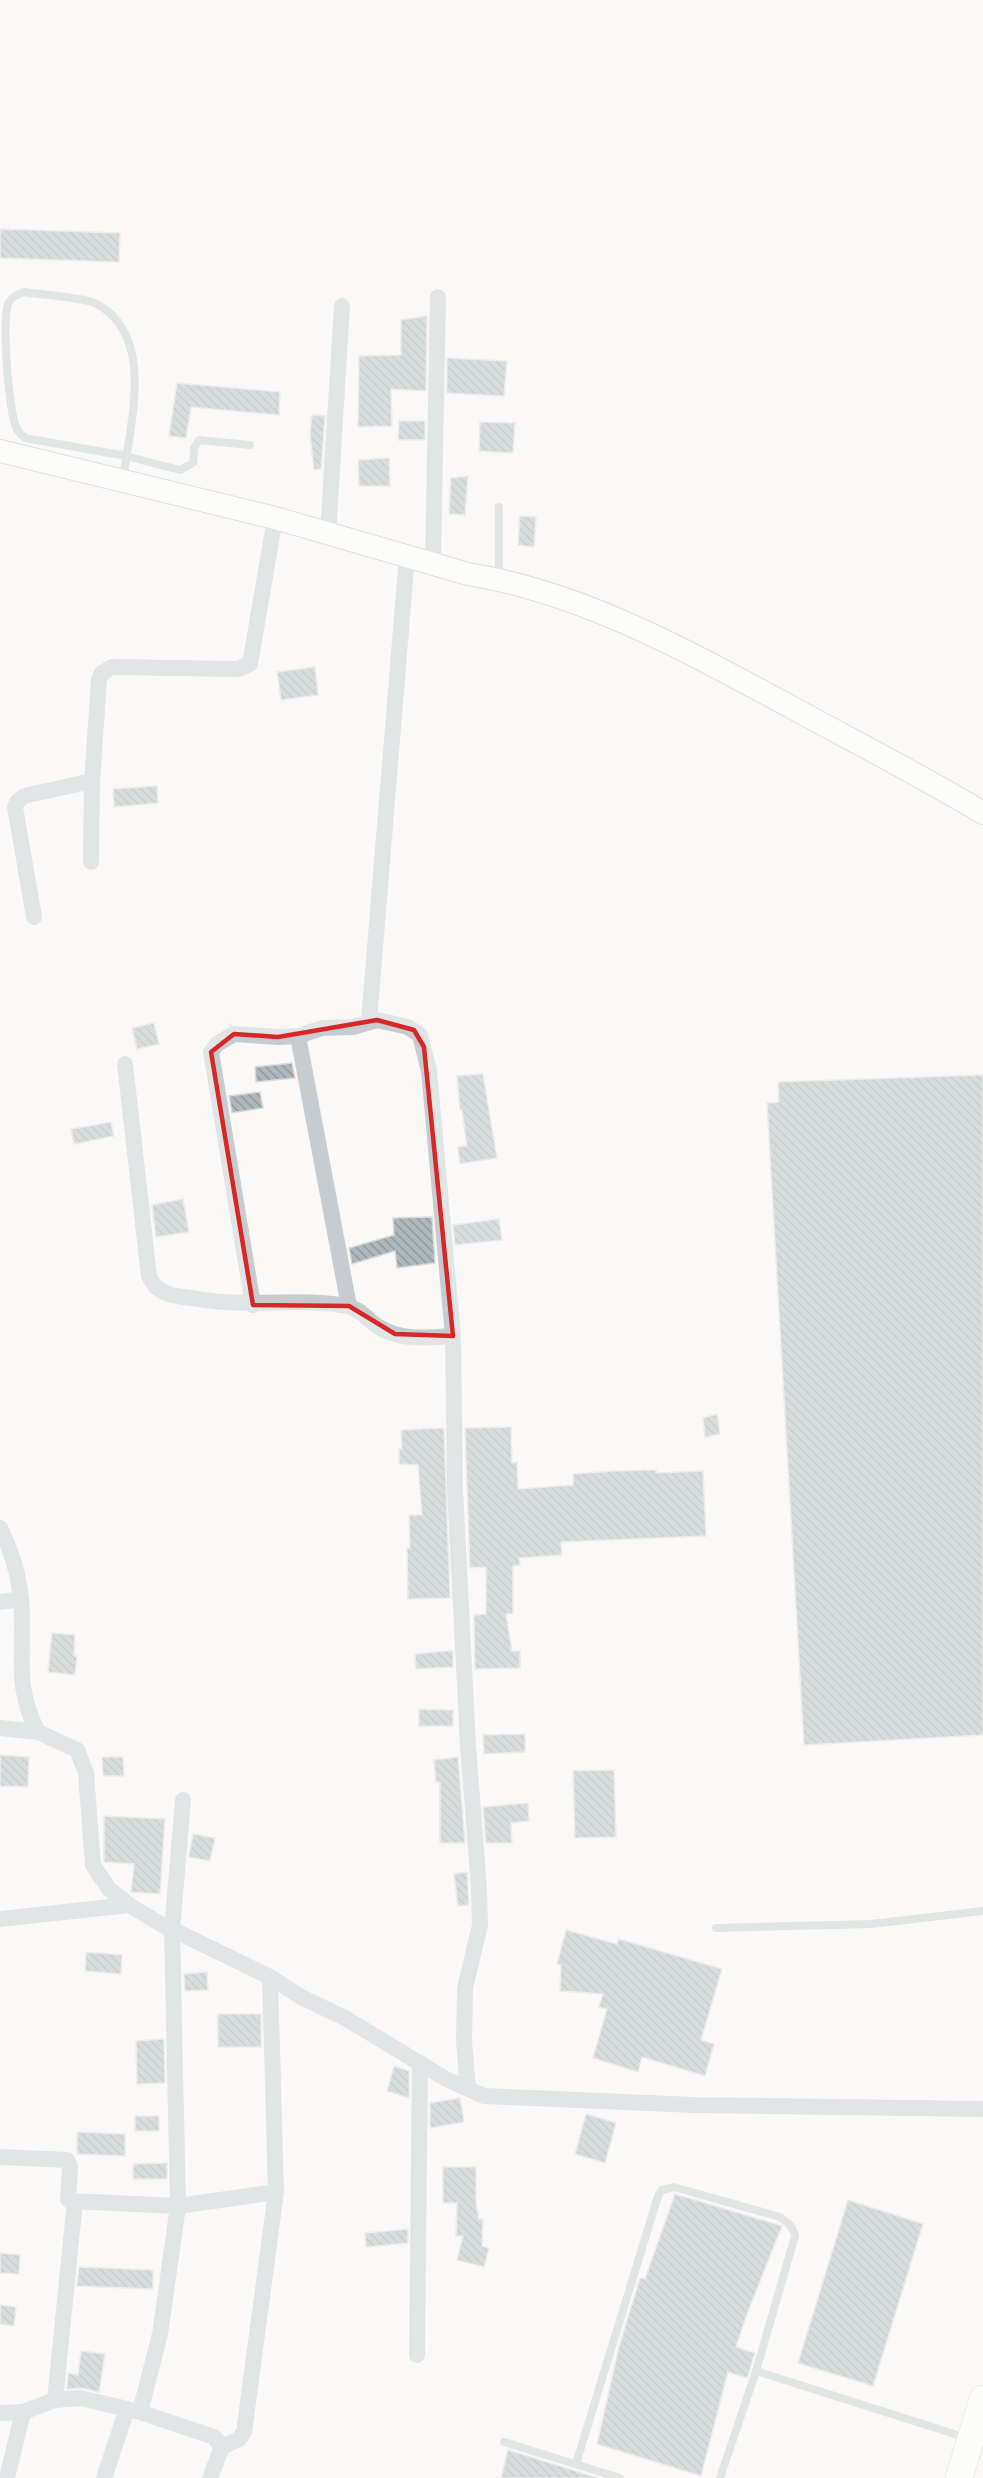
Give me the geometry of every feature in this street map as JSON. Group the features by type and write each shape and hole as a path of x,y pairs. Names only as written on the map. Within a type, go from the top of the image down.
{"highway":[{"path":"978,2478 977,2451 983,2399"},
{"path":"959,2478 977,2451"}],"main road":[{"path":"0,451 275,518 468,574 499,579 562,597 689,652 983,813"}],"street":[{"path":"433,562 438,297"},
{"path":"328,534 342,306"},
{"path":"91,862 92,781 99,680 106,669 238,669 250,664 275,518"},
{"path":"369,1021 407,556"},
{"path":"34,917 15,807 17,802 24,796 92,781"},
{"path":"253,1305 211,1052 217,1044 234,1034 297,1036 322,1028 353,1027 377,1020 414,1030 420,1035 429,1071 453,1336 456,1499 468,1746 480,1925 465,1988 464,2042 468,2089"},
{"path":"297,1036 350,1306"},
{"path":"125,1064 149,1276 153,1287 162,1293 217,1303 253,1305 315,1302 350,1306 378,1327 394,1334 410,1338 453,1336"},
{"path":"0,1528 11,1551 21,1599 21,1686 25,1703 38,1732"},
{"path":"0,1602 21,1599"},
{"path":"0,1728 38,1732 72,1746 81,1758 86,1773 93,1865 109,1889 129,1905 172,1930 270,1977 420,2063 484,2096 694,2105 983,2109"},
{"path":"105,2478 133,2410 160,2334 178,2206 172,1930 183,1800"},
{"path":"0,1919 129,1905"},
{"path":"210,2478 222,2447 239,2439 244,2432 276,2192 270,1977"},
{"path":"417,2355 420,2063"},
{"path":"0,2157 67,2160 70,2167 68,2199 75,2201 178,2206 276,2192"},
{"path":"56,2400 75,2201"},
{"path":"0,2413 23,2412 56,2400 80,2398 133,2410 214,2437 222,2447"},
{"path":"7,2478 23,2412"}],"lane":[{"path":"123,481 126,456 135,393 135,362 131,346 108,312 95,303 24,292 18,294 12,298 6,310 3,353 12,407 20,434 32,441 126,456 180,470 193,463 194,448 199,440 250,445"},
{"path":"499,507 499,579"},
{"path":"716,1928 871,1924 983,1911"},
{"path":"576,2464 658,2196 669,2186 780,2217 791,2226 795,2236 756,2371 720,2478"},
{"path":"756,2371 977,2451"},
{"path":"504,2442 620,2478"}],"highlighted area":[{"path":"377,1020 414,1030 424,1047 453,1336 395,1334 349,1306 253,1305 211,1052 234,1034 278,1037"}],"building":[{"path":"0,229 120,233 119,262 0,258"},
{"path":"427,316 426,391 391,389 392,426 358,427 359,356 401,355 401,320"},
{"path":"447,358 507,361 504,396 447,393"},
{"path":"177,383 280,392 279,415 191,407 186,438 169,436"},
{"path":"312,415 325,416 321,469 314,470 310,434"},
{"path":"399,421 425,421 425,440 398,440"},
{"path":"480,422 515,423 513,453 479,451"},
{"path":"389,458 390,486 359,486 358,460"},
{"path":"468,476 465,515 449,514 451,478"},
{"path":"520,516 536,517 534,547 518,545"},
{"path":"315,667 318,695 281,700 277,672"},
{"path":"157,786 158,803 114,807 113,789"},
{"path":"154,1023 159,1044 137,1049 132,1028"},
{"path":"292,1063 295,1078 256,1082 255,1067"},
{"path":"483,1074 497,1158 460,1164 458,1147 467,1146 462,1110 460,1110 457,1076"},
{"path":"983,1075 983,1735 804,1745 767,1103 779,1102 778,1082"},
{"path":"260,1092 263,1108 232,1113 229,1096"},
{"path":"111,1122 114,1136 74,1144 71,1129"},
{"path":"183,1199 189,1232 156,1237 152,1205"},
{"path":"432,1217 435,1263 397,1268 395,1251 352,1264 349,1248 394,1235 393,1218"},
{"path":"499,1219 502,1240 455,1245 453,1225"},
{"path":"717,1414 720,1434 705,1437 703,1418"},
{"path":"511,1427 512,1463 517,1462 518,1489 573,1485 573,1474 656,1470 656,1473 703,1471 706,1536 561,1542 562,1555 519,1558 520,1565 513,1566 513,1614 506,1614 512,1651 520,1651 520,1668 475,1669 474,1615 486,1614 486,1567 470,1568 465,1428"},
{"path":"444,1429 450,1598 408,1599 409,1515 422,1515 418,1465 399,1464 399,1449 402,1449 401,1430"},
{"path":"52,1633 75,1635 74,1656 77,1656 75,1675 48,1672"},
{"path":"453,1651 453,1667 416,1669 415,1654"},
{"path":"419,1709 453,1710 453,1726 419,1726"},
{"path":"525,1734 525,1752 484,1754 483,1735"},
{"path":"0,1755 29,1757 28,1787 0,1786"},
{"path":"102,1757 123,1757 124,1776 103,1776"},
{"path":"458,1757 465,1843 440,1843 440,1782 436,1782 434,1760"},
{"path":"614,1770 616,1837 575,1838 573,1771"},
{"path":"528,1803 529,1821 511,1823 512,1843 486,1843 483,1807"},
{"path":"104,1816 165,1819 160,1894 131,1892 134,1864 104,1862"},
{"path":"193,1834 215,1838 210,1861 189,1857"},
{"path":"467,1872 469,1905 458,1906 454,1874"},
{"path":"566,1930 617,1944 619,1939 722,1969 701,2040 714,2044 705,2076 642,2057 638,2072 593,2058 607,2009 599,2007 603,1994 560,1991 561,1965 557,1964"},
{"path":"86,1952 122,1955 121,1974 85,1971"},
{"path":"207,1972 208,1990 185,1991 184,1974"},
{"path":"218,2014 261,2014 261,2047 218,2047"},
{"path":"164,2039 165,2083 137,2084 136,2041"},
{"path":"394,2066 409,2071 409,2098 387,2091"},
{"path":"460,2098 464,2122 430,2128 430,2103"},
{"path":"586,2114 616,2123 605,2163 575,2154"},
{"path":"135,2116 159,2116 159,2131 135,2131"},
{"path":"77,2132 125,2134 125,2156 77,2154"},
{"path":"167,2163 167,2179 133,2179 133,2164"},
{"path":"443,2167 476,2167 476,2203 479,2219 483,2219 482,2246 489,2248 484,2267 457,2260 463,2236 456,2236 457,2203 443,2203"},
{"path":"675,2194 782,2226 736,2347 755,2353 750,2369 747,2378 728,2372 701,2476 597,2444 619,2347 640,2278 645,2279"},
{"path":"848,2200 923,2224 873,2386 798,2363"},
{"path":"408,2229 408,2243 366,2247 365,2233"},
{"path":"0,2253 20,2255 19,2274 0,2273"},
{"path":"79,2267 153,2270 153,2289 77,2286"},
{"path":"0,2305 16,2307 14,2326 0,2324"},
{"path":"81,2351 105,2354 99,2392 82,2388 67,2389 68,2373 78,2375"},
{"path":"508,2450 598,2478 501,2478"}]}
